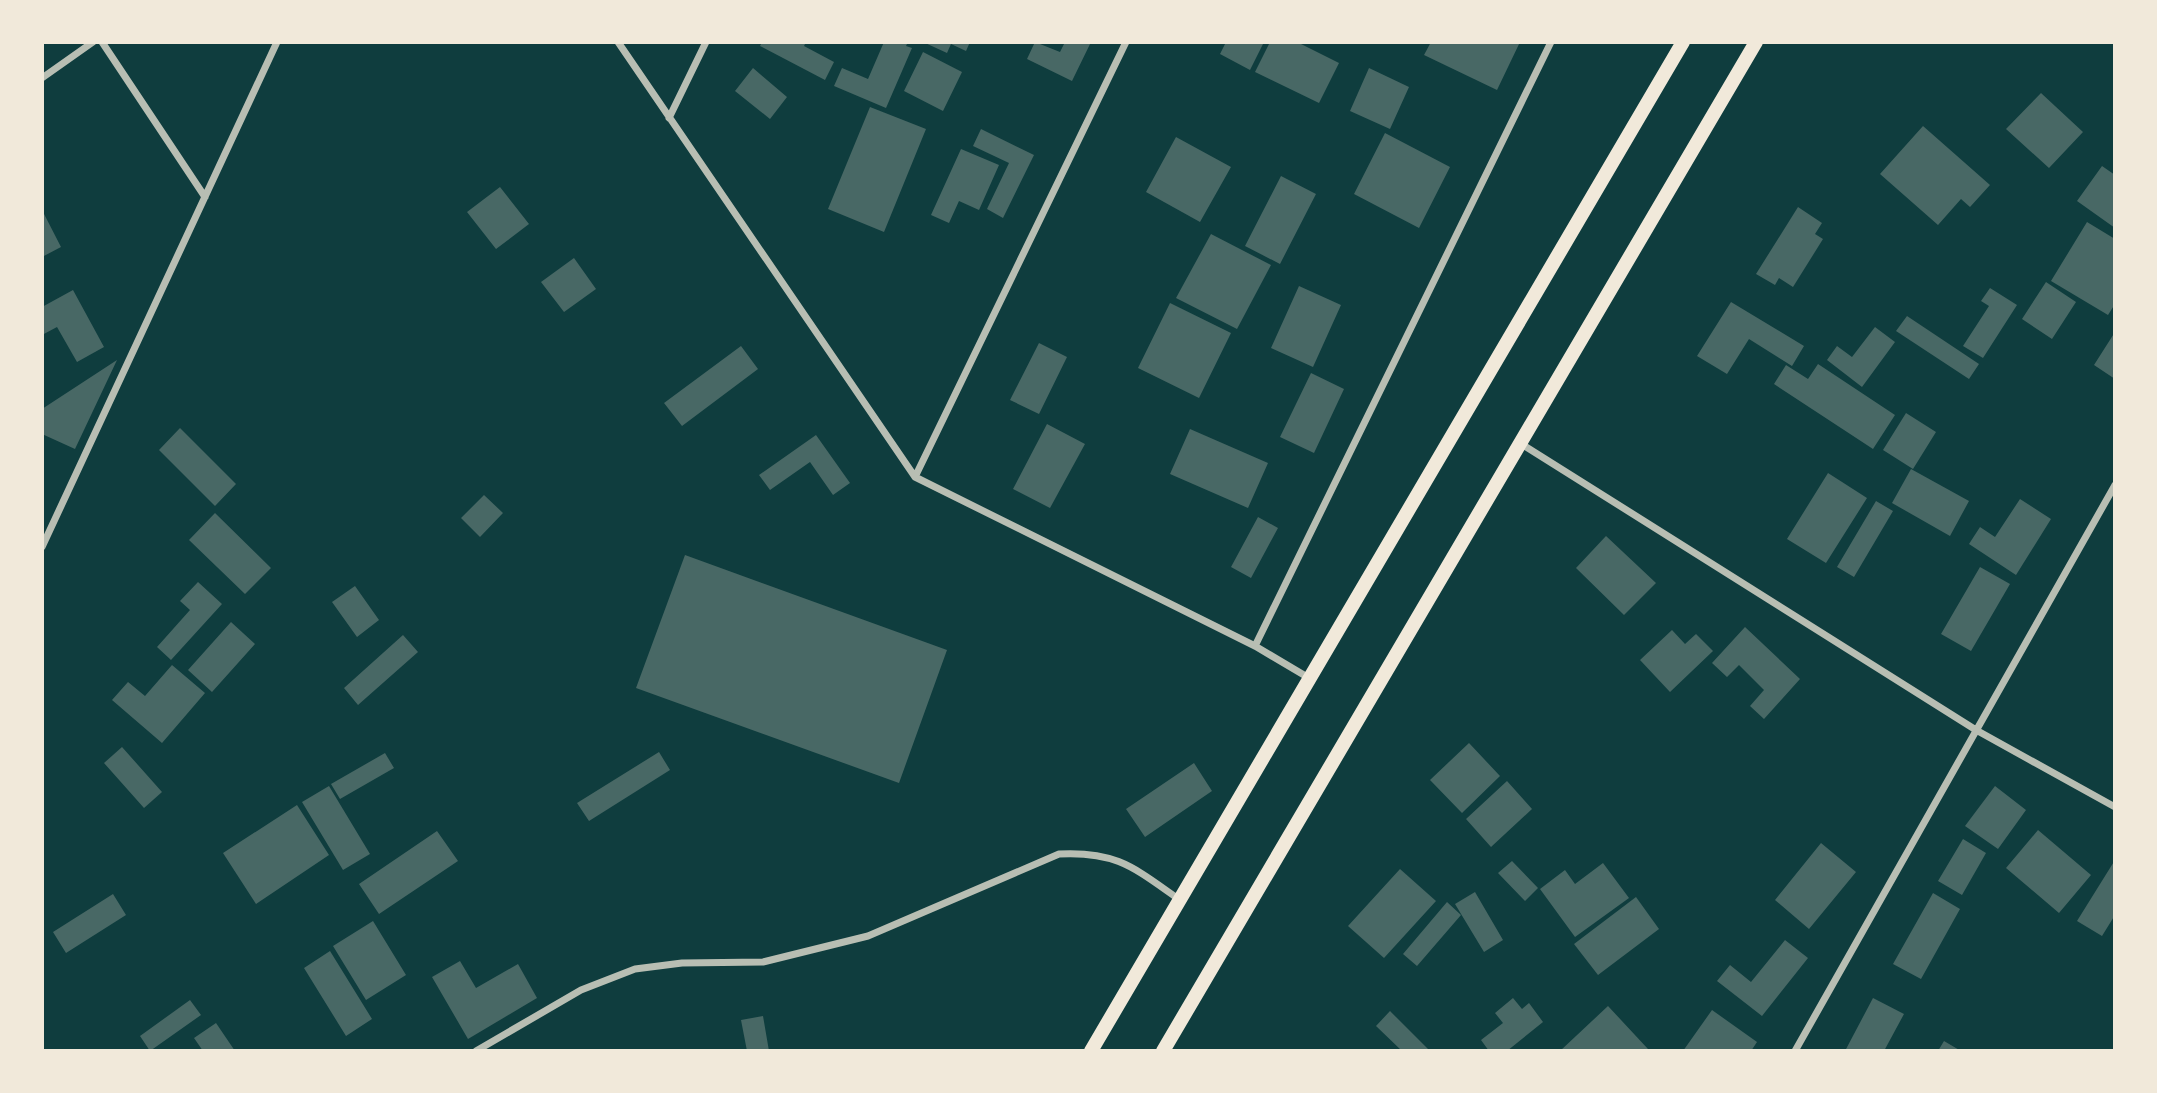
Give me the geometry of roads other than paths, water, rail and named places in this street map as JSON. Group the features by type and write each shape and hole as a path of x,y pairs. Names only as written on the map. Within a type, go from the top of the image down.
{"main road":[{"path":"1091,1051 1683,42"},
{"path":"1163,1051 1756,42"}],"street":[{"path":"42,78 93,42"},
{"path":"102,42 205,197"},
{"path":"42,547 278,42"},
{"path":"618,42 915,477 1255,646 1309,678"},
{"path":"669,118 706,42"},
{"path":"915,477 1126,42"},
{"path":"1255,646 1551,42"},
{"path":"1520,443 1976,730 2115,807"},
{"path":"1795,1051 2115,485"},
{"path":"476,1051 581,990 635,969 682,963 763,962 868,936 1059,854 1087,852 1114,857 1180,900"}]}
